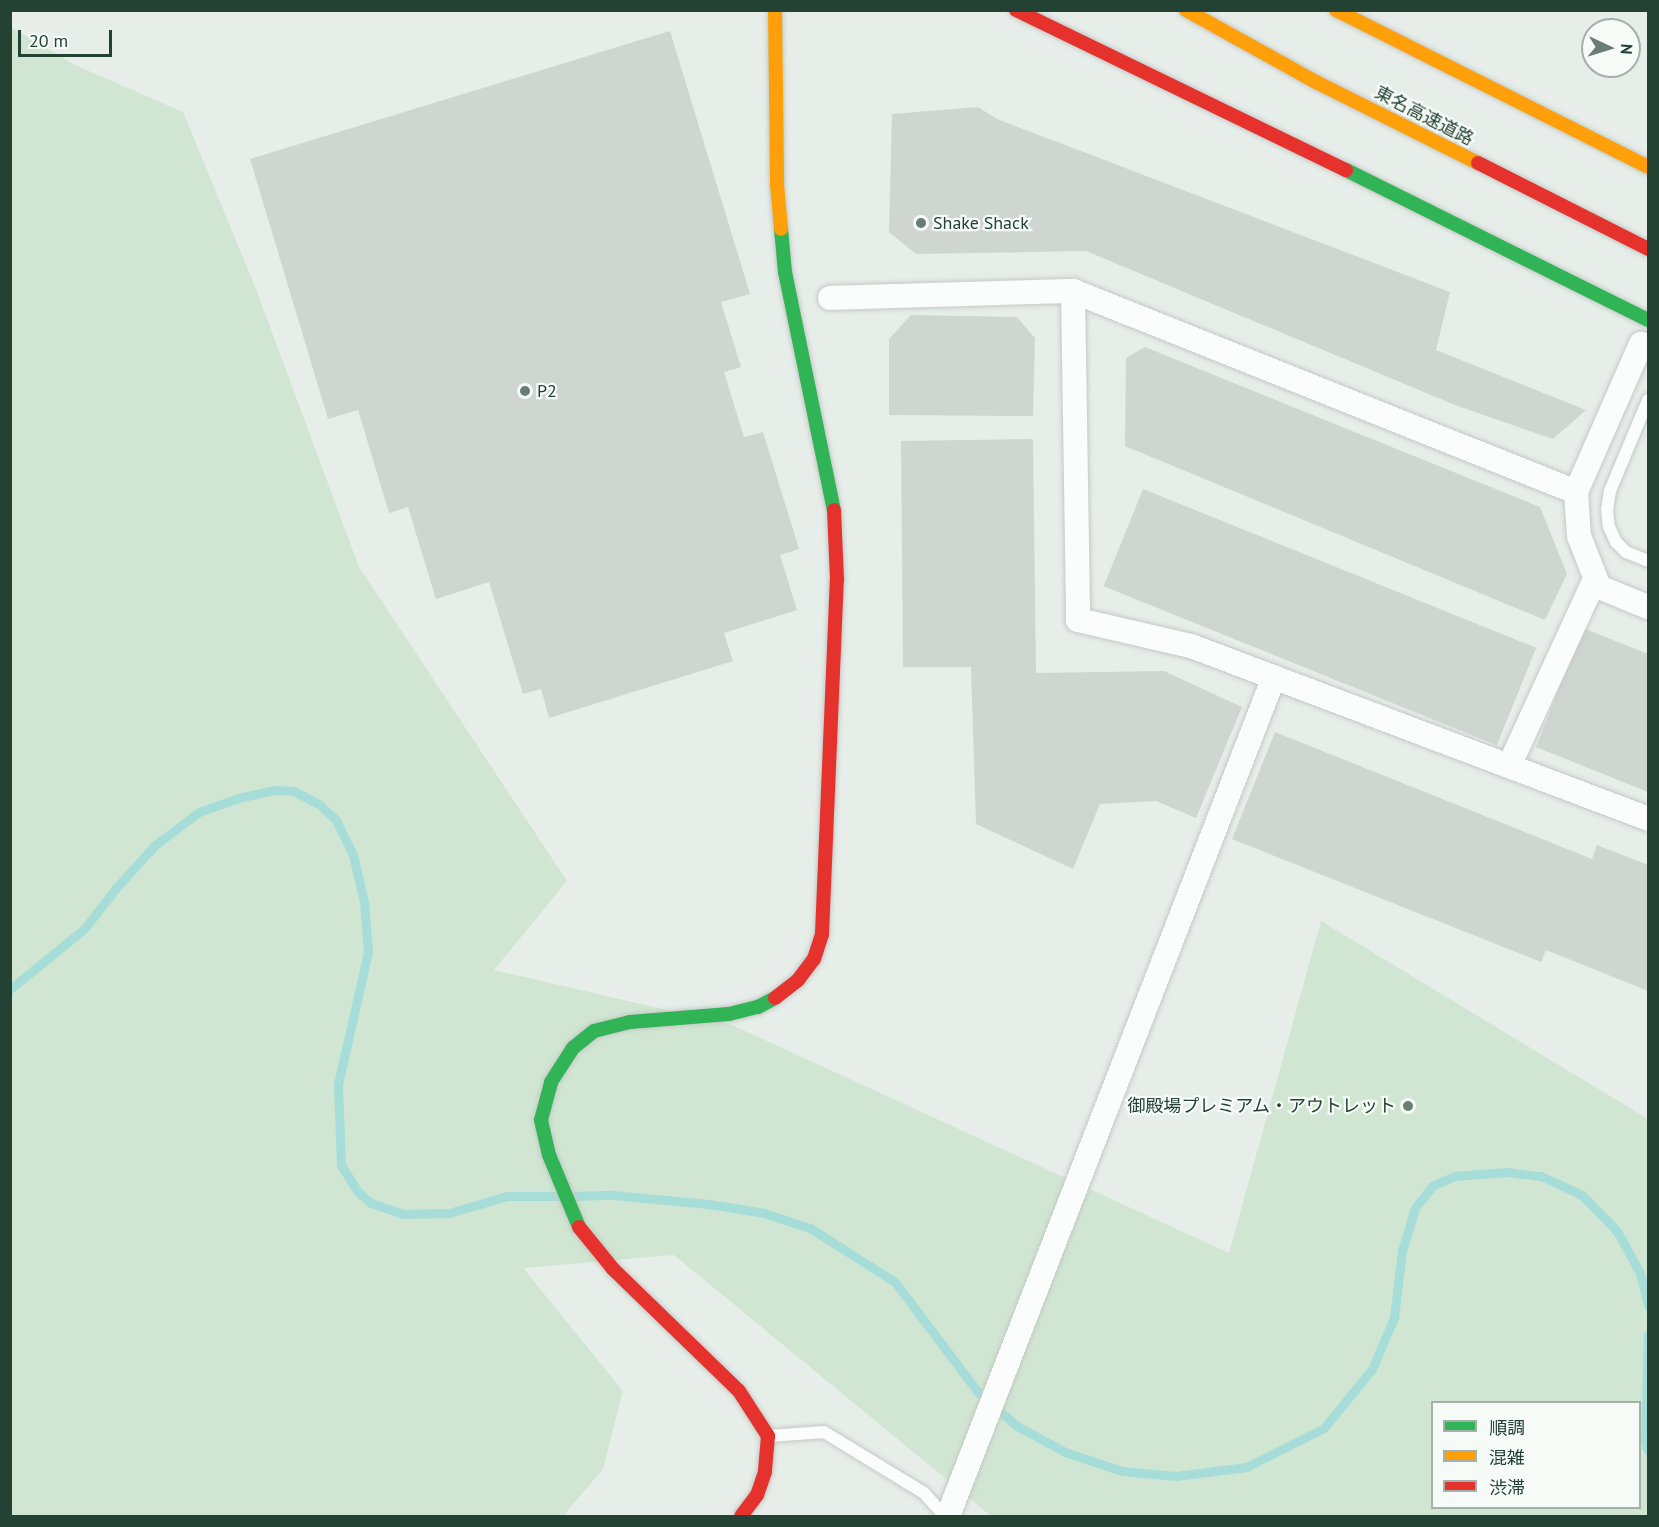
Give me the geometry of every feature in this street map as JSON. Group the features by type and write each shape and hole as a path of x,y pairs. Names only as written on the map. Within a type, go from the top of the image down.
{"main road":[{"path":"741,1516 757,1495 765,1472 768,1436 739,1391 613,1269 580,1230 549,1155 541,1120 551,1082 573,1048 594,1031 630,1022 729,1014 758,1007 779,996 798,980 814,958 822,934 837,579 834,502 785,272 777,184 775,10"},
{"path":"1016,10 1288,141 1648,320"},
{"name":"東名高速道路","path":"1186,10 1316,82 1648,249"},
{"path":"1336,10 1648,166"},
{"path":"562,1097 562,1087 573,1048"},
{"path":"601,1232 613,1269"}],"street":[{"path":"830,298 1073,291 1576,492"},
{"path":"1073,291 1078,620 1191,646 1648,819"},
{"path":"1641,344 1576,492 1579,536 1599,587 1648,607"},
{"path":"1509,766 1595,579"},
{"path":"946,1516 1274,677"}],"lane":[{"path":"1648,401 1610,492 1607,509 1609,527 1616,542 1626,552 1648,561"},
{"path":"768,1436 824,1432 924,1493 946,1516"}],"green space":[{"path":"11,27 75,65 183,112 256,289 359,567 567,881 494,970 732,1025 1229,1253 1321,921 1648,1119 1648,1516 991,1516 674,1255 523,1268 623,1391 603,1469 563,1516 11,1516"}],"building":[{"name":"P2","path":"670,31 750,294 721,302 741,367 724,372 744,437 763,432 799,549 780,555 797,610 724,633 733,661 549,718 541,689 523,694 489,582 436,599 408,507 389,513 358,410 328,419 250,159"},
{"path":"978,107 997,119 1450,292 1436,350 1586,410 1553,439 1455,405 1086,251 916,254 889,232 892,114"},
{"path":"911,315 1017,317 1035,338 1033,416 889,415 889,339"},
{"path":"1145,347 1540,507 1567,574 1545,620 1125,446 1126,358"},
{"path":"1033,439 1036,673 1164,671 1242,707 1196,818 1156,801 1100,804 1073,869 976,824 971,667 903,667 901,441"},
{"path":"1143,489 1536,648 1497,745 1104,586"},
{"path":"1583,628 1648,654 1648,792 1536,747"},
{"path":"1275,732 1592,859 1597,845 1648,865 1648,991 1546,950 1541,962 1232,839"}],"waterway":[{"path":"10,989 84,929 116,888 155,845 199,812 242,797 276,790 294,791 320,805 336,820 353,855 364,902 368,952 338,1084 341,1165 357,1191 371,1203 403,1214 449,1213 507,1196 560,1196"},
{"path":"574,1196 612,1195 709,1204 764,1213 810,1228 895,1282 978,1392 1017,1426 1065,1452 1122,1471 1176,1476 1246,1467 1324,1428 1372,1369 1394,1318 1402,1251 1415,1208 1432,1186 1454,1176 1507,1172 1541,1176 1582,1195 1617,1231 1640,1273 1648,1306"},
{"path":"1648,1335 1645,1442 1648,1451"}],"traffic: fast":[{"path":"1346,170 1648,320"},
{"path":"781,229 785,272 834,510"},
{"path":"579,1227 549,1155 541,1120 551,1082 573,1048 594,1031 630,1022 729,1014 758,1007 775,998"}],"traffic: slow":[{"path":"775,10 777,184 781,229"},
{"path":"1186,10 1316,82 1478,163"},
{"path":"1336,10 1648,167"}],"traffic: jam":[{"path":"1016,10 1346,170"},
{"path":"1478,163 1648,249"},
{"path":"775,998 798,980 814,959 822,934 837,579 834,510"},
{"path":"579,1227 613,1269 739,1391 768,1436 765,1472 757,1495 741,1516"}],"place":[{"name":"Shake Shack","path":"921,223"},
{"name":"P2","path":"525,391"},
{"name":"御殿場プレミアム・アウトレット","path":"1408,1106"}]}
